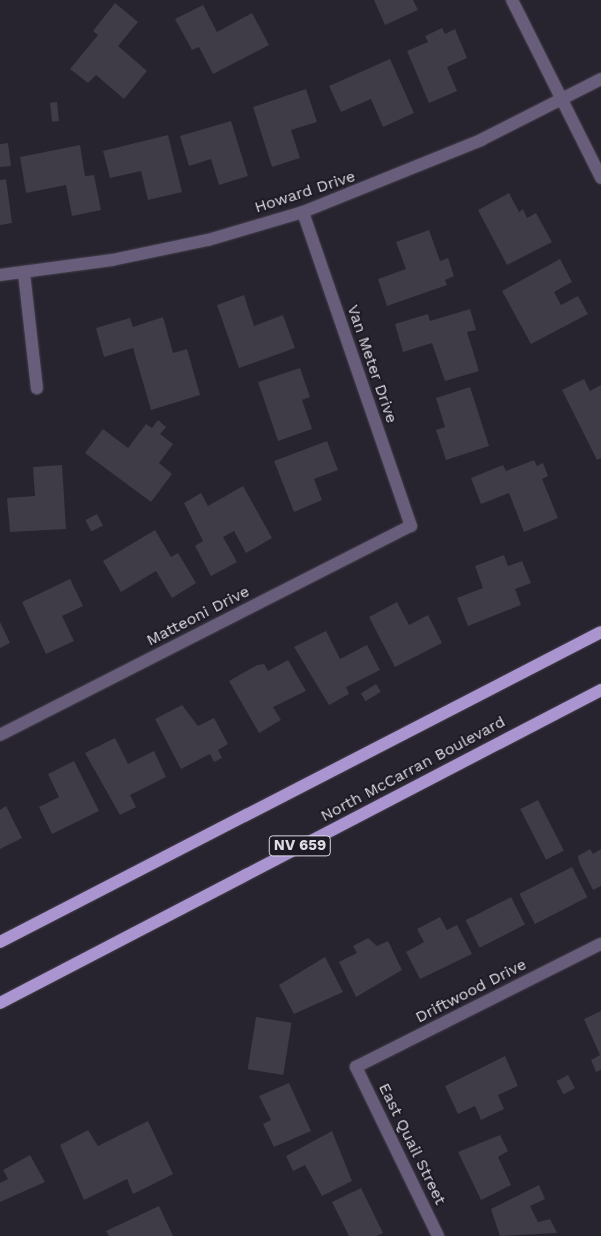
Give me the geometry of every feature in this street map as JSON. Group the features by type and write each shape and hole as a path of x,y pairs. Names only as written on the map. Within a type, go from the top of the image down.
{"main road":[{"path":"0,942 601,632"},
{"name":"North McCarran Boulevard","path":"0,1003 601,690"}],"street":[{"path":"512,0 601,178"},
{"name":"Howard Drive","path":"0,275 24,273 208,240 303,212 389,181 601,78"},
{"name":"Van Meter Drive","path":"303,212 411,526"},
{"path":"24,273 37,388"},
{"name":"Matteoni Drive","path":"0,735 411,526"},
{"name":"Driftwood Drive","path":"356,1067 601,944"},
{"name":"East Quail Street","path":"356,1067 438,1236"}],"building":[{"path":"374,0 413,0 418,10 385,25"},
{"path":"115,3 138,22 118,46 147,71 124,99 96,75 88,83 70,69 98,35 93,31"},
{"path":"203,5 217,32 252,13 269,45 213,74 199,47 192,50 175,19"},
{"path":"442,28 445,34 455,29 467,58 447,67 457,91 429,103 407,51 428,42 425,36"},
{"path":"390,59 414,113 383,127 371,99 341,112 329,86"},
{"path":"306,89 317,122 291,130 300,158 272,167 253,107"},
{"path":"57,102 59,121 52,122 50,103"},
{"path":"231,121 248,176 219,185 211,159 189,166 180,136"},
{"path":"168,135 182,192 148,200 141,171 110,178 103,151"},
{"path":"8,143 11,166 0,167 0,144"},
{"path":"80,145 85,176 94,175 101,210 72,216 66,185 26,193 20,157"},
{"path":"6,179 12,223 0,225 0,180"},
{"path":"509,193 519,212 523,209 527,218 536,213 552,242 507,265 478,210"},
{"path":"429,230 440,261 448,258 454,276 445,280 447,285 387,306 378,279 406,269 396,242"},
{"path":"560,259 572,282 554,292 561,305 578,296 588,314 531,344 502,291"},
{"path":"244,295 254,326 283,315 295,348 239,368 217,305"},
{"path":"470,309 476,330 467,332 479,371 445,381 432,343 403,352 395,324 428,314 430,321"},
{"path":"163,317 173,353 187,349 200,395 151,410 133,348 104,357 96,328 130,318 133,327"},
{"path":"300,368 310,397 302,400 312,429 278,441 258,382"},
{"path":"584,379 590,391 601,385 601,458 597,460 562,390"},
{"path":"470,387 489,446 446,460 436,430 445,427 436,398"},
{"path":"158,420 166,427 160,434 173,444 159,463 172,474 151,502 85,453 103,429 128,448 146,424 152,428"},
{"path":"327,441 338,470 314,479 322,500 294,512 274,461"},
{"path":"534,460 537,466 543,463 548,476 542,479 558,518 524,532 509,493 481,504 471,478 503,465 506,471"},
{"path":"62,465 66,529 10,532 7,498 35,496 33,467"},
{"path":"243,486 272,538 246,553 234,531 223,537 237,562 211,576 195,546 203,541 184,503 201,493 208,506"},
{"path":"97,514 103,526 91,531 85,520"},
{"path":"155,530 171,557 178,553 196,583 172,598 156,571 121,592 103,561"},
{"path":"504,555 508,566 522,561 531,583 515,589 521,605 468,626 457,598 483,588 475,566"},
{"path":"70,579 83,606 62,616 74,641 46,654 22,602"},
{"path":"397,602 409,625 428,615 442,643 395,667 369,617"},
{"path":"0,622 10,643 0,648"},
{"path":"326,631 340,659 367,645 380,670 346,687 349,694 329,705 294,647"},
{"path":"288,660 306,691 273,707 281,720 259,733 229,681 257,665 264,664 268,671"},
{"path":"376,684 381,692 366,701 361,694"},
{"path":"182,705 198,726 214,718 228,744 218,750 222,758 214,762 210,754 181,769 155,719"},
{"path":"115,738 128,764 154,751 166,777 130,795 136,807 120,815 85,753"},
{"path":"74,761 99,811 52,834 39,807 59,797 48,774"},
{"path":"538,800 564,851 546,860 520,809"},
{"path":"6,806 22,838 0,849 0,810"},
{"path":"590,849 593,854 601,849 601,886 593,890 579,862 578,856"},
{"path":"572,867 587,897 535,924 519,894"},
{"path":"511,897 525,925 480,948 466,920"},
{"path":"440,917 447,930 457,925 472,954 420,979 406,952 424,942 417,929"},
{"path":"368,938 377,946 388,941 402,970 356,997 339,962 357,953 353,946"},
{"path":"325,957 343,992 294,1014 279,985"},
{"path":"601,1011 601,1070 596,1072 591,1060 600,1055 584,1019"},
{"path":"256,1017 292,1023 283,1075 248,1069"},
{"path":"505,1056 518,1086 498,1095 504,1109 481,1120 475,1106 458,1114 445,1086"},
{"path":"568,1075 575,1088 564,1094 557,1081"},
{"path":"289,1083 311,1131 274,1147 263,1124 271,1120 259,1096"},
{"path":"148,1121 173,1174 133,1194 127,1179 84,1200 60,1145 88,1130 98,1146"},
{"path":"332,1131 352,1181 322,1196 305,1165 293,1171 286,1156"},
{"path":"500,1135 508,1151 498,1157 511,1185 481,1200 458,1152"},
{"path":"30,1155 45,1182 0,1202 0,1183 8,1179 3,1170"},
{"path":"539,1185 545,1199 530,1206 538,1222 550,1219 557,1233 500,1236 491,1209"},
{"path":"361,1188 383,1233 377,1236 349,1236 332,1202"},
{"path":"159,1206 173,1236 109,1236 106,1231"}]}
